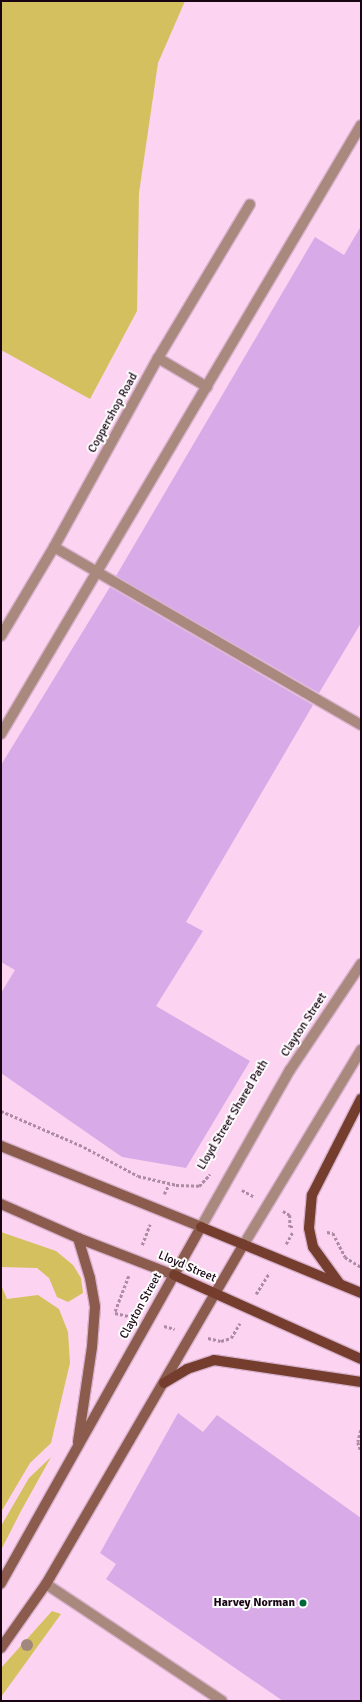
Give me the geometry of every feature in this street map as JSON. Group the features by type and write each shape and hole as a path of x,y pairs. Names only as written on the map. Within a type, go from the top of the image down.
{"main road":[{"path":"339,1283 313,1247 309,1228 312,1195 361,1099"},
{"path":"1,1146 361,1293"},
{"name":"Lloyd Street","path":"1,1204 78,1238 216,1293 361,1359"},
{"name":"Clayton Street","path":"1,1584 201,1227"},
{"path":"77,1450 92,1347 95,1307 90,1278 78,1238"},
{"path":"1,1648 46,1584 244,1244"},
{"path":"164,1383 187,1369 214,1360 361,1382"}],"street":[{"path":"1,734 361,125"},
{"name":"Coppershop Road","path":"1,636 54,547 158,358 250,204"},
{"path":"158,358 207,387"},
{"path":"54,547 361,726"},
{"name":"Clayton Street","path":"201,1227 290,1070 361,964"},
{"path":"244,1244 361,1050"},
{"path":"46,1584 222,1701"}],"path":[{"name":"Lloyd Street Shared Path","path":"1,1111 84,1147 106,1162 138,1176 176,1186 199,1186 214,1167"},
{"path":"333,1232 345,1257 361,1267"},
{"path":"361,1430 358,1442 361,1452"}],"shaded area":[{"path":"1,1 185,1 158,63 139,193 137,311 90,399 1,350"},
{"path":"1,1232 56,1251 73,1265 81,1278 83,1293 68,1302 57,1297 49,1278 37,1268 1,1267"},
{"path":"1,1285 7,1299 38,1295 59,1309 68,1332 70,1363 51,1443 30,1463 1,1512"},
{"path":"51,1457 1,1550 1,1526 29,1478"},
{"path":"52,1611 61,1614 1,1697 1,1668"}],"building":[{"path":"361,226 361,623 319,693 116,576 315,237 344,255"},
{"path":"110,587 313,705 186,922 203,931 156,1006 250,1061 186,1168 122,1157 1,1073 1,993 15,970 1,962 1,765"},
{"path":"178,1413 203,1432 217,1415 361,1518 361,1701 283,1701 106,1579 116,1564 100,1553"}],"place":[{"name":"Harvey Norman","path":"303,1603"}]}
